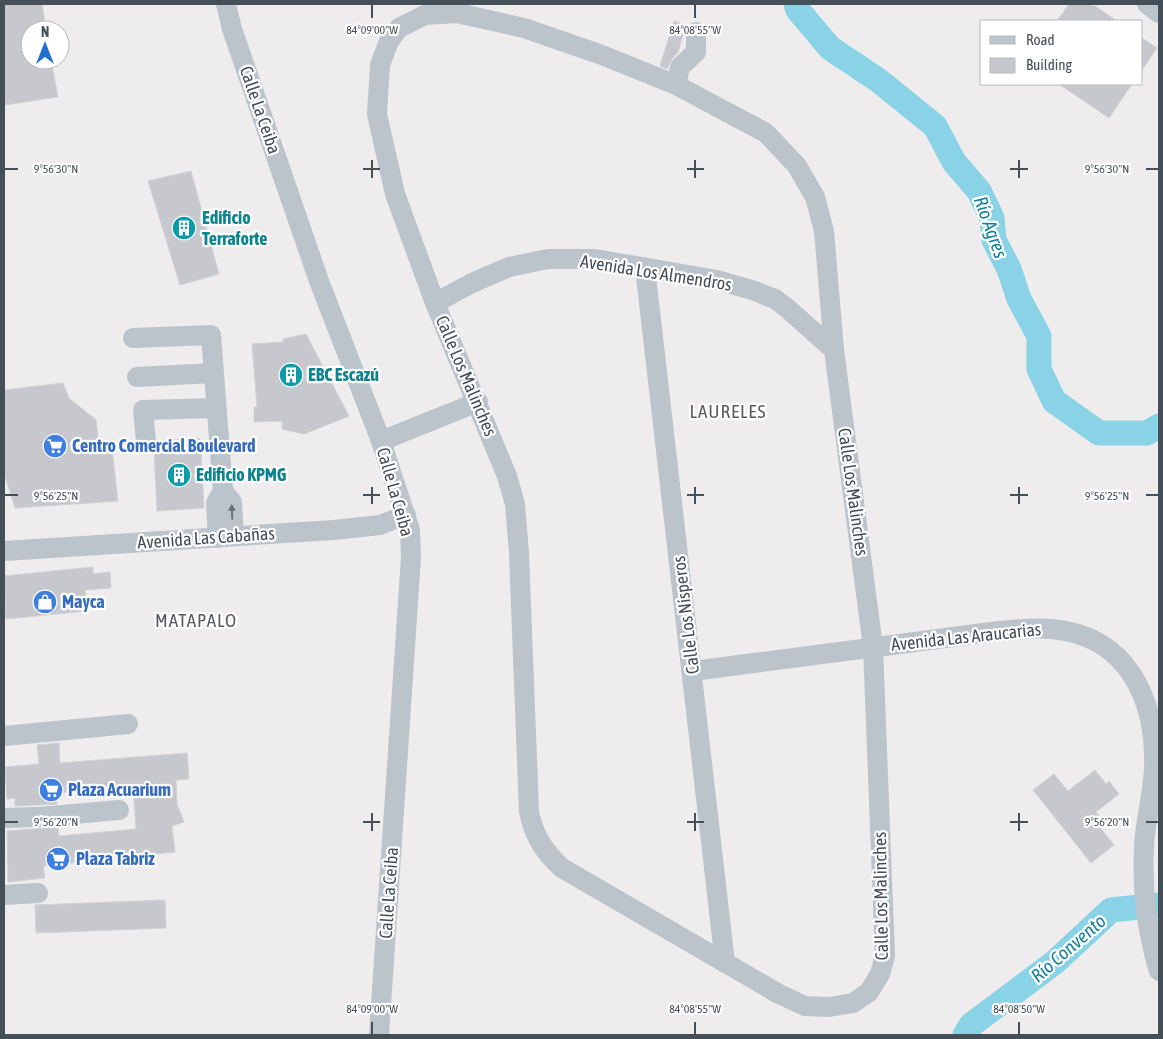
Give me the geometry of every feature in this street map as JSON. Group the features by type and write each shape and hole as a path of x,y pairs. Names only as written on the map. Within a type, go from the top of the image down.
{"street":[{"name":"Calle La Ceiba","path":"226,4 232,28 319,281 381,442 410,530 411,557 379,1035"},
{"path":"1147,4 1159,13"},
{"name":"Calle Los Malinches","path":"457,13 524,28 602,55 676,85 766,133 797,166 815,197 824,231 834,350 873,647 885,956 880,974 868,992 853,1002 829,1008 805,1006 779,994 562,868 552,859 536,837 530,812 519,553 515,504 507,476 478,402 435,303 394,194 377,114 380,65 389,41 400,28 425,15 457,13"},
{"path":"676,85 680,67 696,52 696,32"},
{"name":"Avenida Los Almendros","path":"435,303 472,283 509,267 548,259 595,259 717,280 752,290 775,299 834,350"},
{"name":"Calle Los Nísperos","path":"645,268 726,963"},
{"path":"133,338 211,335 223,491 216,503 226,537"},
{"path":"137,377 213,373"},
{"path":"381,442 478,402"},
{"path":"146,440 143,410 216,408"},
{"name":"Avenida Las Cabañas","path":"4,552 334,530 380,525 406,515"},
{"name":"Avenida Las Araucarias","path":"693,671 873,647 1031,629 1053,629 1094,640 1124,662 1135,679 1149,712 1157,759 1144,846 1149,929 1159,971"},
{"path":"4,736 128,724"},
{"path":"4,818 119,810"},
{"path":"4,895 38,893"}],"building":[{"path":"4,4 42,4 44,20 20,20 20,70 53,70 58,97 5,105"},
{"path":"1069,4 1086,4 1095,6 1116,20 1058,20"},
{"path":"674,21 686,25 678,52 667,69 660,66"},
{"path":"1143,39 1157,48 1143,69"},
{"path":"1060,85 1131,85 1109,118"},
{"name":"Edificio Terraforte","path":"191,171 219,274 180,285 148,181"},
{"name":"EBC Escazú","path":"306,334 349,416 304,434 282,429 282,421 254,422 254,407 257,407 252,344 283,342 283,339"},
{"name":"Centro Comercial Boulevard","path":"63,383 69,398 96,420 99,444 112,449 118,501 15,508 4,473 4,390"},
{"name":"Edificio KPMG","path":"200,438 204,508 157,511 154,450 158,441"},
{"name":"Mayca","path":"93,567 93,574 110,572 111,588 85,590 87,611 6,619 4,576"},
{"name":"Plaza Acuarium","path":"59,743 60,763 187,753 189,779 176,780 177,804 184,822 172,826 175,852 43,866 45,878 8,882 7,831 58,827 59,836 136,829 133,787 56,793 57,804 15,806 15,798 7,799 5,767 39,764 37,745"},
{"path":"1095,770 1106,784 1109,781 1119,794 1096,812 1100,817 1095,821 1114,845 1091,863 1033,790 1054,774 1068,791"},
{"name":"Plaza Tabriz","path":"165,900 166,928 36,933 35,905"}],"waterway":[{"name":"Río Agres","path":"796,4 798,10 830,48 878,80 935,126 954,162 979,191 992,218 994,240 1009,269 1019,299 1039,336 1039,369 1054,401 1099,433 1147,433 1159,426"},
{"name":"Río Convento","path":"965,1035 971,1025 1055,962 1111,910 1159,905"}],"place":[{"name":"Edificio Terraforte","path":"184,228"},
{"name":"EBC Escazú","path":"291,375"},
{"name":"Centro Comercial Boulevard","path":"55,446"},
{"name":"Edificio KPMG","path":"179,475"},
{"name":"Mayca","path":"45,602"},
{"name":"Plaza Acuarium","path":"51,790"},
{"name":"Plaza Tabriz","path":"58,859"}],"district":[{"name":"LAURELES","path":"728,411"},
{"name":"MATAPALO","path":"196,620"}]}
